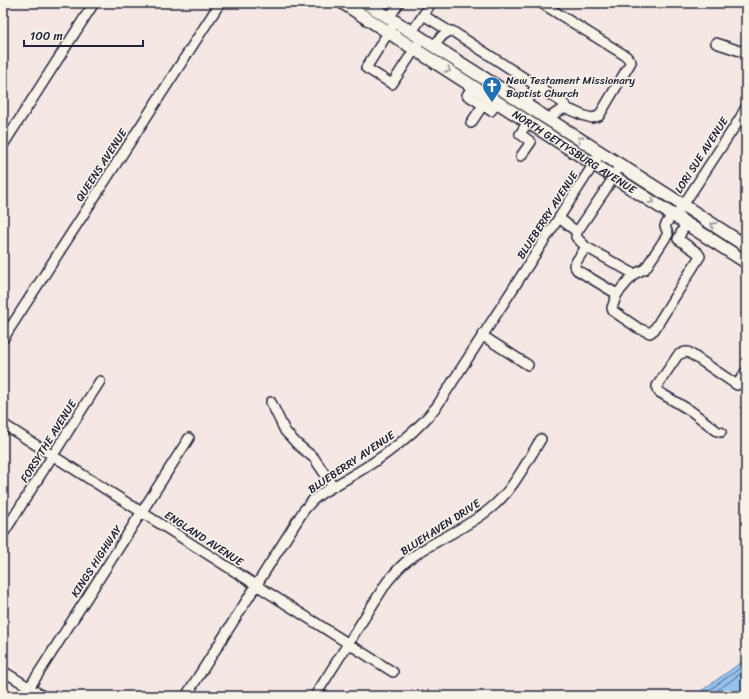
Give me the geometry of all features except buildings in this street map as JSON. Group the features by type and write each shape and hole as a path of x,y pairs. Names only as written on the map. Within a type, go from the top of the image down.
{"main road":[{"name":"NORTH GETTYSBURG AVENUE","path":"344,3 746,262"},
{"name":"NORTH GETTYSBURG AVENUE","path":"370,4 746,246"},
{"path":"410,46 417,35"},
{"path":"427,57 434,46"},
{"path":"517,115 525,104"},
{"path":"541,130 548,119"}],"street":[{"path":"3,145 94,3"},
{"name":"QUEENS AVENUE","path":"3,339 220,3"},
{"path":"400,3 388,32 366,68 392,84 410,46"},
{"path":"417,35 423,15 431,3"},
{"path":"423,15 449,31 452,31 563,104 568,109 592,118 599,116 631,62 626,56 541,3"},
{"path":"434,46 442,36 449,31"},
{"path":"716,42 746,53"},
{"path":"473,86 467,94 491,111 497,102"},
{"path":"525,104 536,86"},
{"path":"471,123 483,105"},
{"name":"LORI SUE AVENUE","path":"668,234 665,226 683,205 739,120 746,106"},
{"path":"548,119 559,110 568,109"},
{"path":"521,156 531,142 520,134 528,122"},
{"name":"BLUEBERRY AVENUE","path":"186,696 304,510 313,500 333,486 386,454 416,430 437,406 602,153"},
{"path":"620,164 614,177 577,232 576,237 586,247 634,274"},
{"path":"559,218 577,232"},
{"path":"678,239 686,223"},
{"path":"668,234 678,239 700,256 654,330 650,333 638,328 613,311 612,308 617,294 634,274 645,269 668,234"},
{"path":"586,247 574,265 577,270 617,294"},
{"path":"483,336 528,364"},
{"path":"721,432 717,431 691,411 658,392 657,386 678,355 685,352 688,352 737,385 746,371"},
{"name":"FORSYTHE AVENUE","path":"3,534 100,381"},
{"path":"271,402 285,431 297,444 314,458 333,486"},
{"name":"ENGLAND AVENUE","path":"3,424 393,672"},
{"name":"KINGS HIGHWAY","path":"27,692 189,438"},
{"name":"BLUEHAVEN DRIVE","path":"315,696 387,582 399,568 413,556 480,517 491,508 511,486 541,439"},
{"path":"3,671 27,692 43,696"}],"water":[{"path":"746,659 746,696 699,696 701,691"}],"place":[{"name":"New Testament Missionary Baptist Church","path":"492,103"}]}
